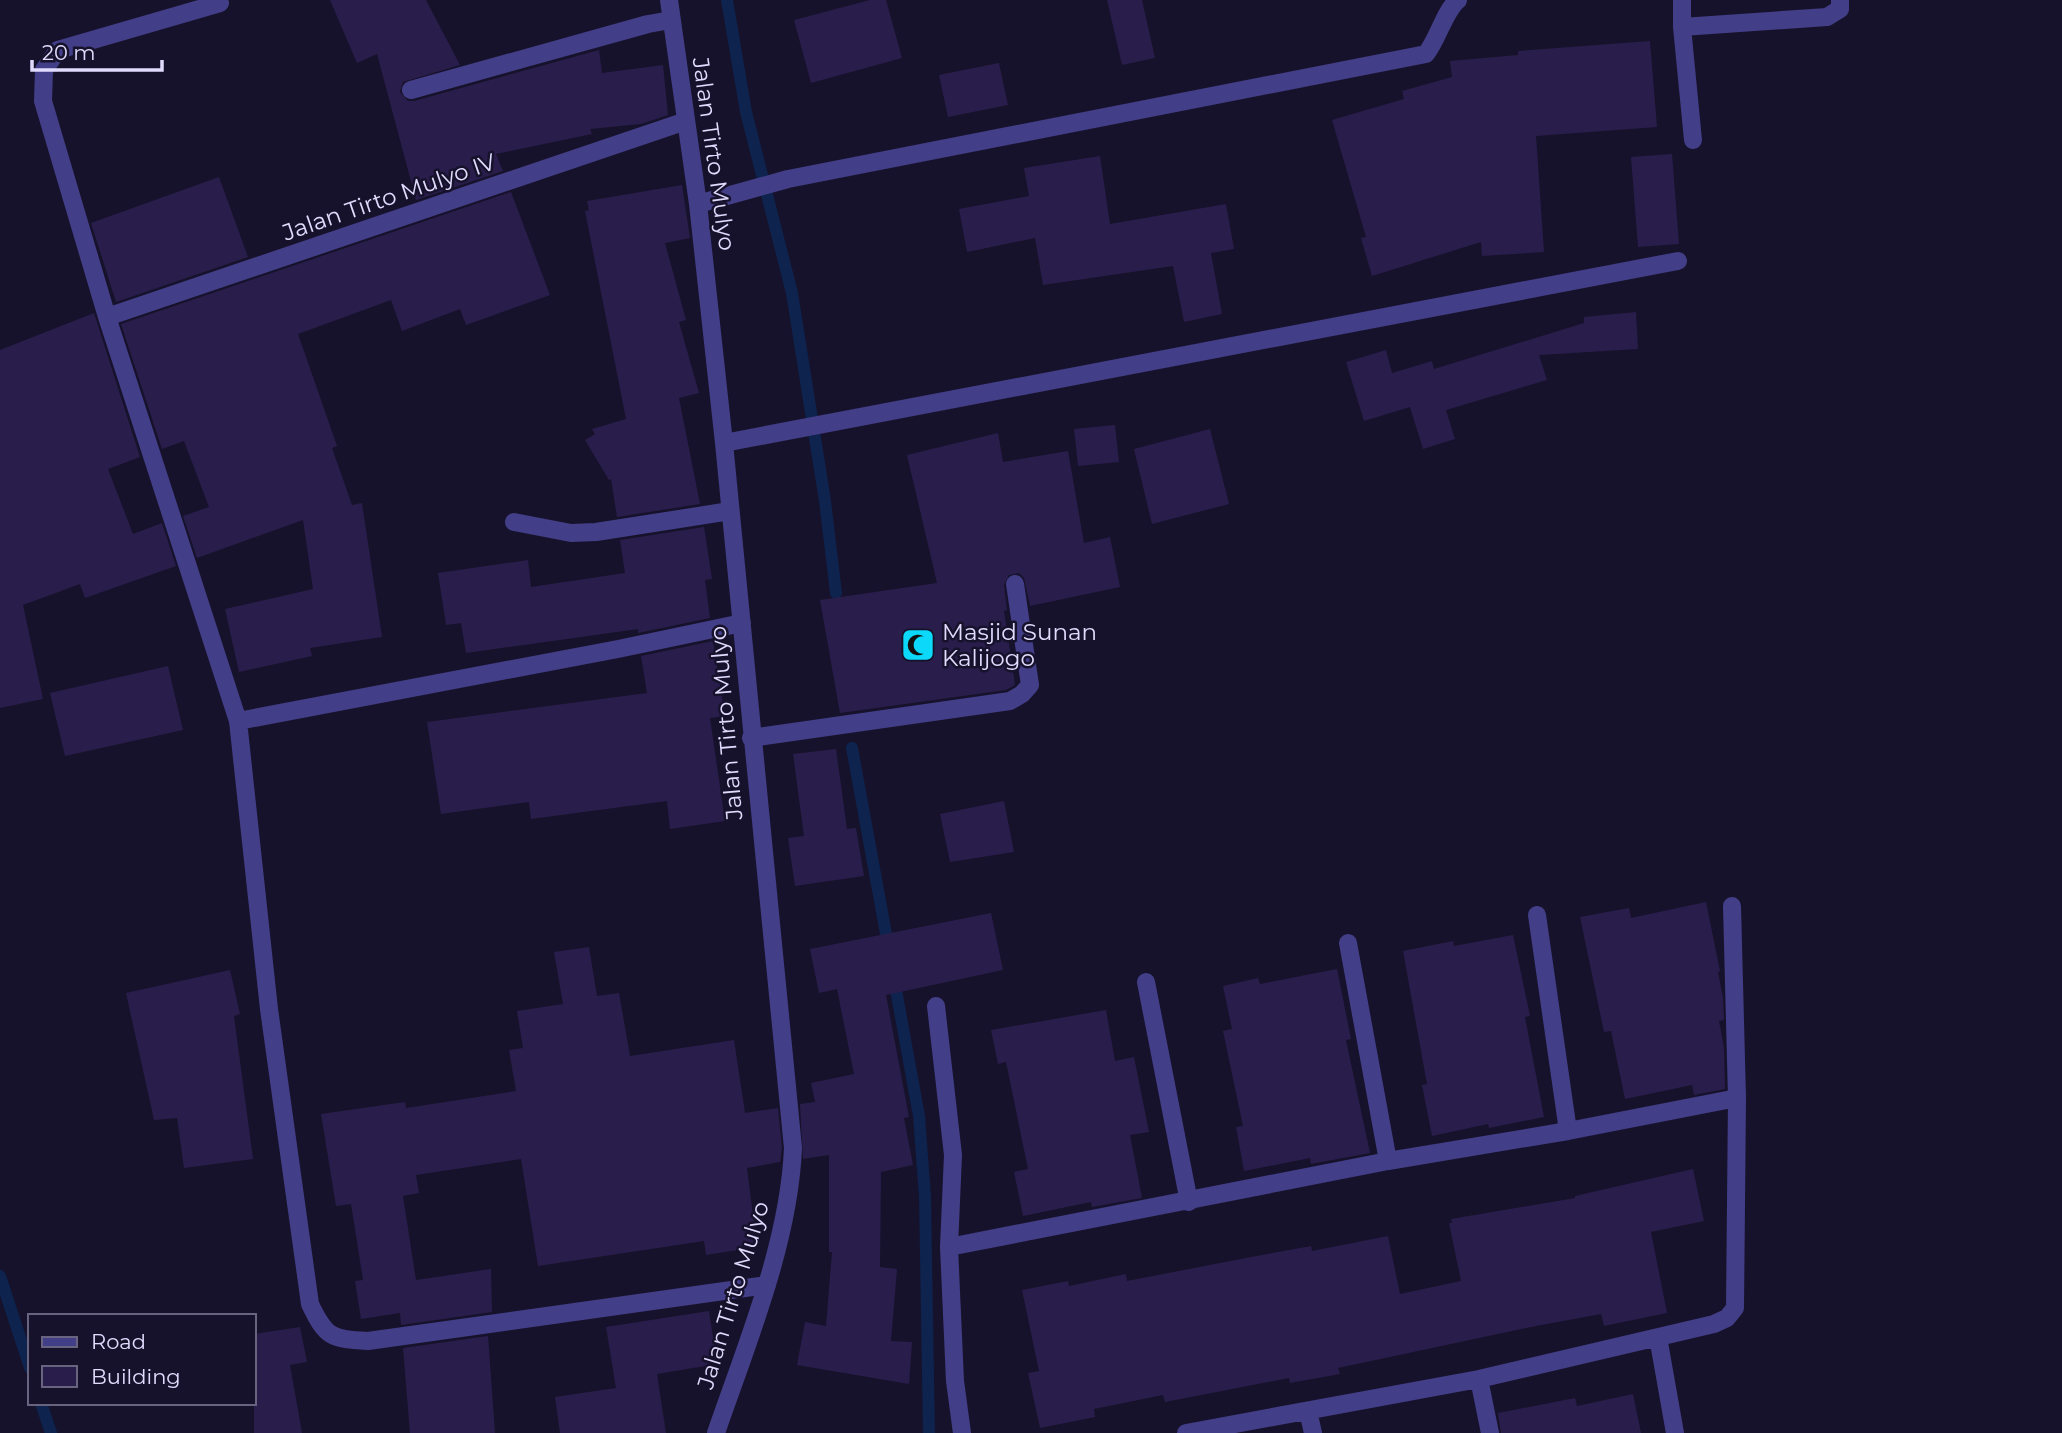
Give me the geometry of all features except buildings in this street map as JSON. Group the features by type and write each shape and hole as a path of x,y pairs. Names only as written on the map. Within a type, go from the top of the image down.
{"street":[{"name":"Jalan Tirto Mulyo","path":"669,0 698,204 724,443 793,1148 792,1175 767,1285 716,1433"},
{"path":"698,204 788,179 1426,54 1436,42 1452,4 1458,0"},
{"path":"1682,0 1682,27 1693,140"},
{"path":"1682,27 1827,17 1840,9 1840,0"},
{"path":"220,2 58,50 44,71 43,101 107,317 238,721 269,1009 310,1304 321,1328 340,1339 368,1341 767,1285"},
{"path":"411,90 648,24 671,20"},
{"name":"Jalan Tirto Mulyo IV","path":"107,317 686,121"},
{"path":"724,443 794,432 1678,261"},
{"path":"514,522 571,533 596,532 730,511"},
{"path":"751,738 1010,701 1023,694 1030,685 1015,584"},
{"path":"238,721 618,649 742,622"},
{"path":"1186,1433 1479,1379 1658,1338 1714,1324 1727,1318 1735,1308 1737,1098 1732,906"},
{"path":"1537,915 1568,1131"},
{"path":"1348,943 1388,1161"},
{"path":"1146,982 1189,1202"},
{"path":"936,1006 953,1155 949,1247 955,1381 962,1433"},
{"path":"949,1247 1388,1161 1568,1131 1737,1098"},
{"path":"1658,1338 1675,1433"},
{"path":"1479,1379 1490,1433"},
{"path":"1308,1411 1313,1433"}],"waterway":[{"path":"727,0 746,112 792,293 825,501 836,593"},
{"path":"852,748 889,950"},
{"path":"894,979 919,1116 925,1197 929,1433"},
{"path":"0,1276 28,1362"},
{"path":"42,1405 51,1433"}],"place":[{"name":"Masjid Sunan Kalijogo","path":"918,645"}]}
